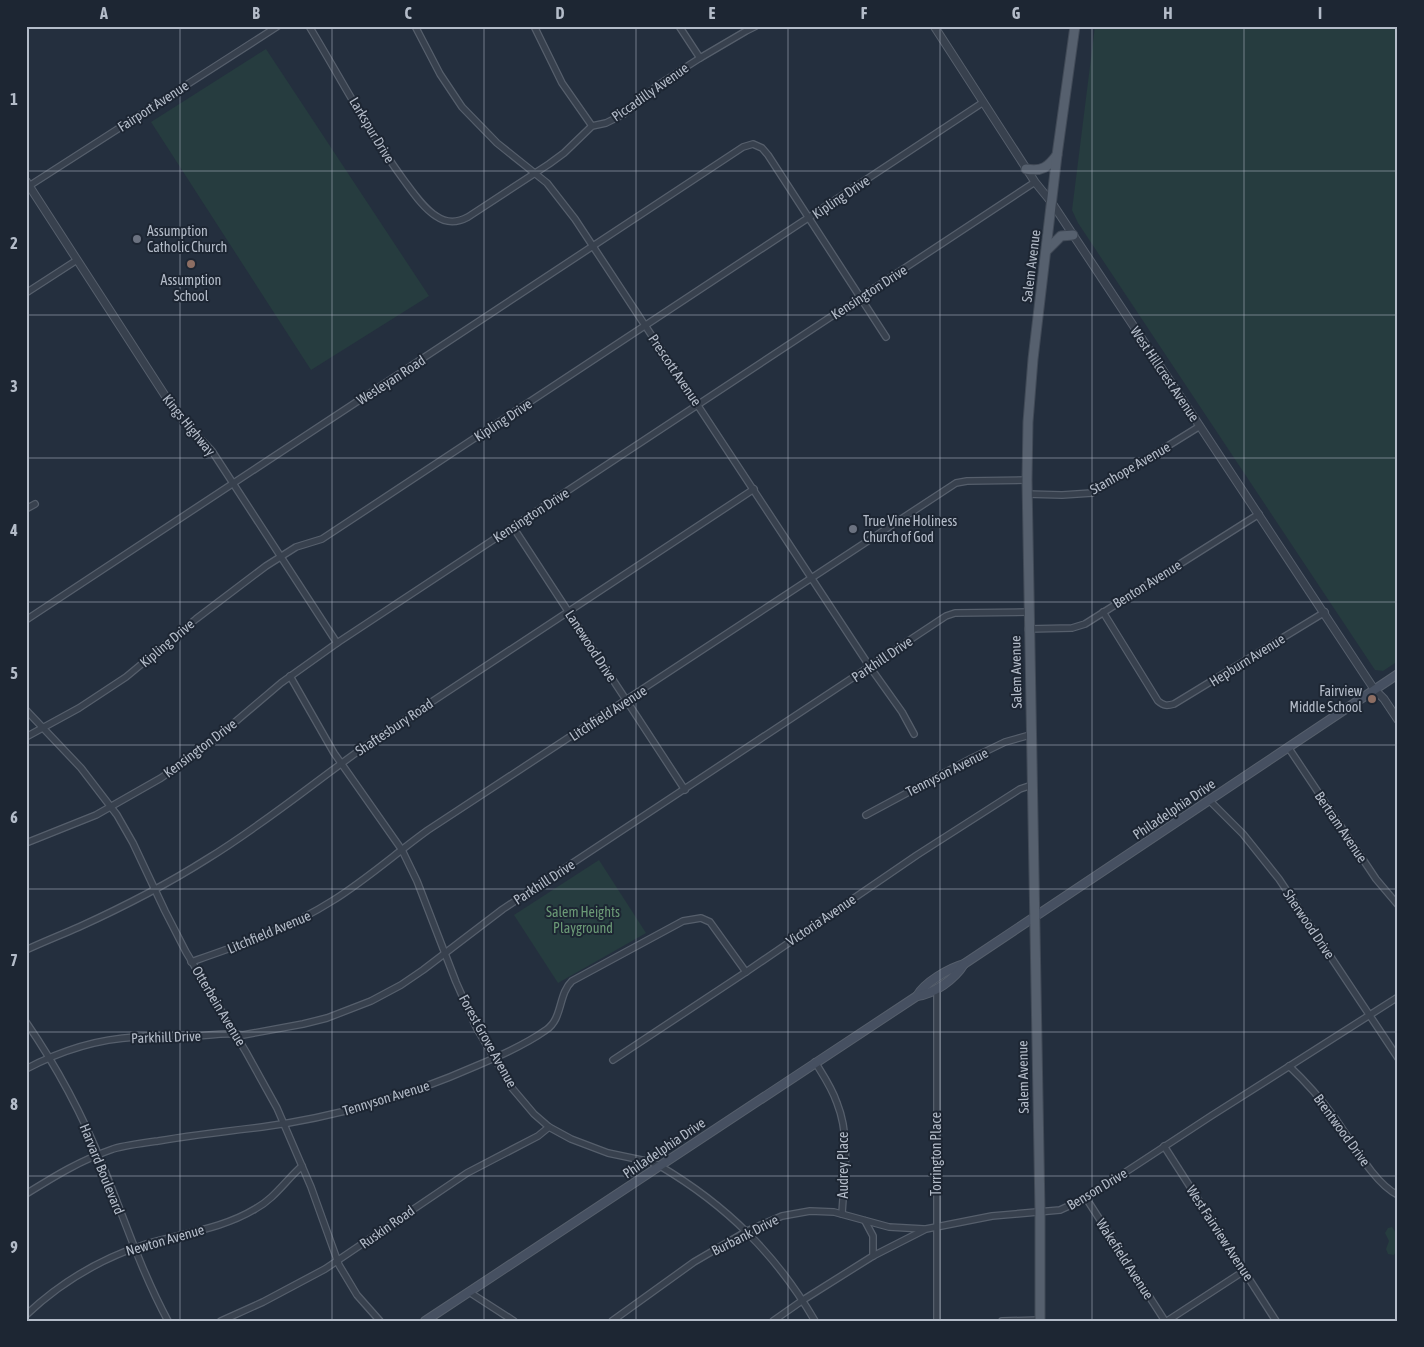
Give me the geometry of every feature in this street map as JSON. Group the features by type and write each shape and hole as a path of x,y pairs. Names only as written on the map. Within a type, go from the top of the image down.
{"main road":[{"name":"Salem Avenue","path":"1040,1321 1040,1212 1026,480 1033,359 1057,155 1075,26"},
{"path":"1026,169 1041,170 1047,168 1057,155"},
{"path":"1047,250 1061,236 1073,235"},
{"name":"Philadelphia Drive","path":"917,996 921,988 955,966 964,964 1398,674"},
{"name":"Philadelphia Drive","path":"426,1321 815,1062 917,996 926,995 959,972 964,964"}],"street":[{"name":"Fairport Avenue","path":"28,183 278,26"},
{"name":"Larkspur Drive","path":"309,26 390,162 431,212 447,222"},
{"name":"Prescott Avenue","path":"415,26 440,74 462,106 492,139 553,190 575,219 870,667 902,712 914,734"},
{"path":"534,26 562,83 592,126"},
{"path":"679,26 700,58"},
{"name":"Piccadilly Avenue","path":"447,222 460,221 468,217 536,174 564,153 592,126 606,123 624,114 658,85 756,26"},
{"name":"West Hillcrest Avenue","path":"934,26 1026,169 1052,203 1325,612 1374,689 1384,699 1398,720"},
{"name":"Kipling Drive","path":"26,737 79,708 126,678 218,601 281,556 296,547 322,539 982,103"},
{"name":"Wesleyan Road","path":"26,620 743,147 756,144 762,148 808,219"},
{"name":"Kensington Drive","path":"26,843 111,807 161,778 194,756 290,676 337,643 1035,182"},
{"name":"Kings Highway","path":"28,183 177,414 212,451 337,643"},
{"path":"808,219 886,337"},
{"path":"26,293 77,260"},
{"name":"Stanhope Avenue","path":"1026,494 1062,495 1092,492 1200,426"},
{"name":"Litchfield Avenue","path":"191,962 258,939 305,917 351,889 428,830 958,482 1026,480"},
{"name":"Shaftesbury Road","path":"26,950 78,928 155,889 207,859 269,818 341,763 754,489"},
{"path":"26,509 34,504"},
{"name":"Benton Avenue","path":"1028,630 1072,628 1084,624 1259,514"},
{"name":"Lanewood Drive","path":"514,527 686,790"},
{"name":"Parkhill Drive","path":"26,1069 49,1058 92,1044 115,1039 153,1036 244,1034 289,1027 327,1018 370,1001 401,985 424,970 503,909 950,614 1028,612"},
{"name":"Hepburn Avenue","path":"1103,612 1158,701 1162,705 1168,706 1325,612"},
{"name":"Forest Grove Avenue","path":"290,676 341,763 402,850 417,881 476,1026 494,1058 523,1102 550,1127 571,1139 591,1148 651,1162 715,1203 747,1231 780,1268 803,1300 815,1321"},
{"name":"Otterbein Avenue","path":"26,710 81,768 111,807 133,843 191,962 235,1033 284,1123 337,1261 357,1294 380,1321"},
{"name":"Tennyson Avenue","path":"866,815 972,758 1005,742 1030,735"},
{"name":"Bertram Avenue","path":"1288,747 1376,879 1398,905"},
{"name":"Victoria Avenue","path":"613,1060 917,855 1020,788 1032,785"},
{"name":"Sherwood Drive","path":"1209,800 1232,822 1264,860 1398,1058"},
{"name":"Tennyson Avenue","path":"26,1194 65,1170 116,1149 138,1144 284,1123 345,1111 439,1082 519,1046 550,1027 556,1018 565,990 572,981 683,921 701,918 710,922 746,972"},
{"name":"Torrington Place","path":"936,988 937,1321"},
{"name":"Benson Drive","path":"773,1321 873,1256 926,1230 992,1216 1060,1210 1086,1198 1398,997"},
{"name":"Harvard Boulevard","path":"26,1022 75,1104 98,1155 134,1249 168,1321"},
{"name":"Audrey Place","path":"815,1062 830,1086 837,1102 843,1126 845,1149 842,1214"},
{"name":"Brentwood Drive","path":"1289,1066 1309,1085 1324,1104 1382,1185 1396,1194"},
{"name":"Ruskin Road","path":"220,1321 299,1284 337,1261 467,1173 538,1136 550,1127"},
{"name":"West Fairview Avenue","path":"1164,1146 1276,1321"},
{"name":"Newton Avenue","path":"26,1315 43,1300 81,1274 122,1253 146,1244 202,1230 248,1213 273,1196 288,1178 302,1166"},
{"name":"Wakefield Avenue","path":"1086,1198 1166,1321"},
{"name":"Burbank Drive","path":"612,1321 683,1270 747,1231 771,1220 794,1213 823,1211 900,1228 926,1230"},
{"path":"865,1221 873,1236 873,1256"},
{"path":"1166,1321 1244,1271"},
{"path":"469,1292 514,1321"},
{"path":"1002,1321 1040,1321"}],"green space":[{"path":"1095,26 1398,26 1398,661 1383,671 1375,670 1078,223 1072,210"},
{"path":"266,49 429,296 311,370 151,122"},
{"name":"Salem Heights Playground","path":"599,860 646,933 558,983 514,915"},
{"path":"1392,1227 1398,1241 1394,1255 1388,1254 1386,1249 1389,1241 1385,1233 1388,1228"}],"place":[{"name":"Assumption Catholic Church","path":"137,239"},
{"name":"Assumption School","path":"191,264"},
{"name":"True Vine Holiness Church of God","path":"853,529"},
{"name":"Fairview Middle School","path":"1372,699"}]}
